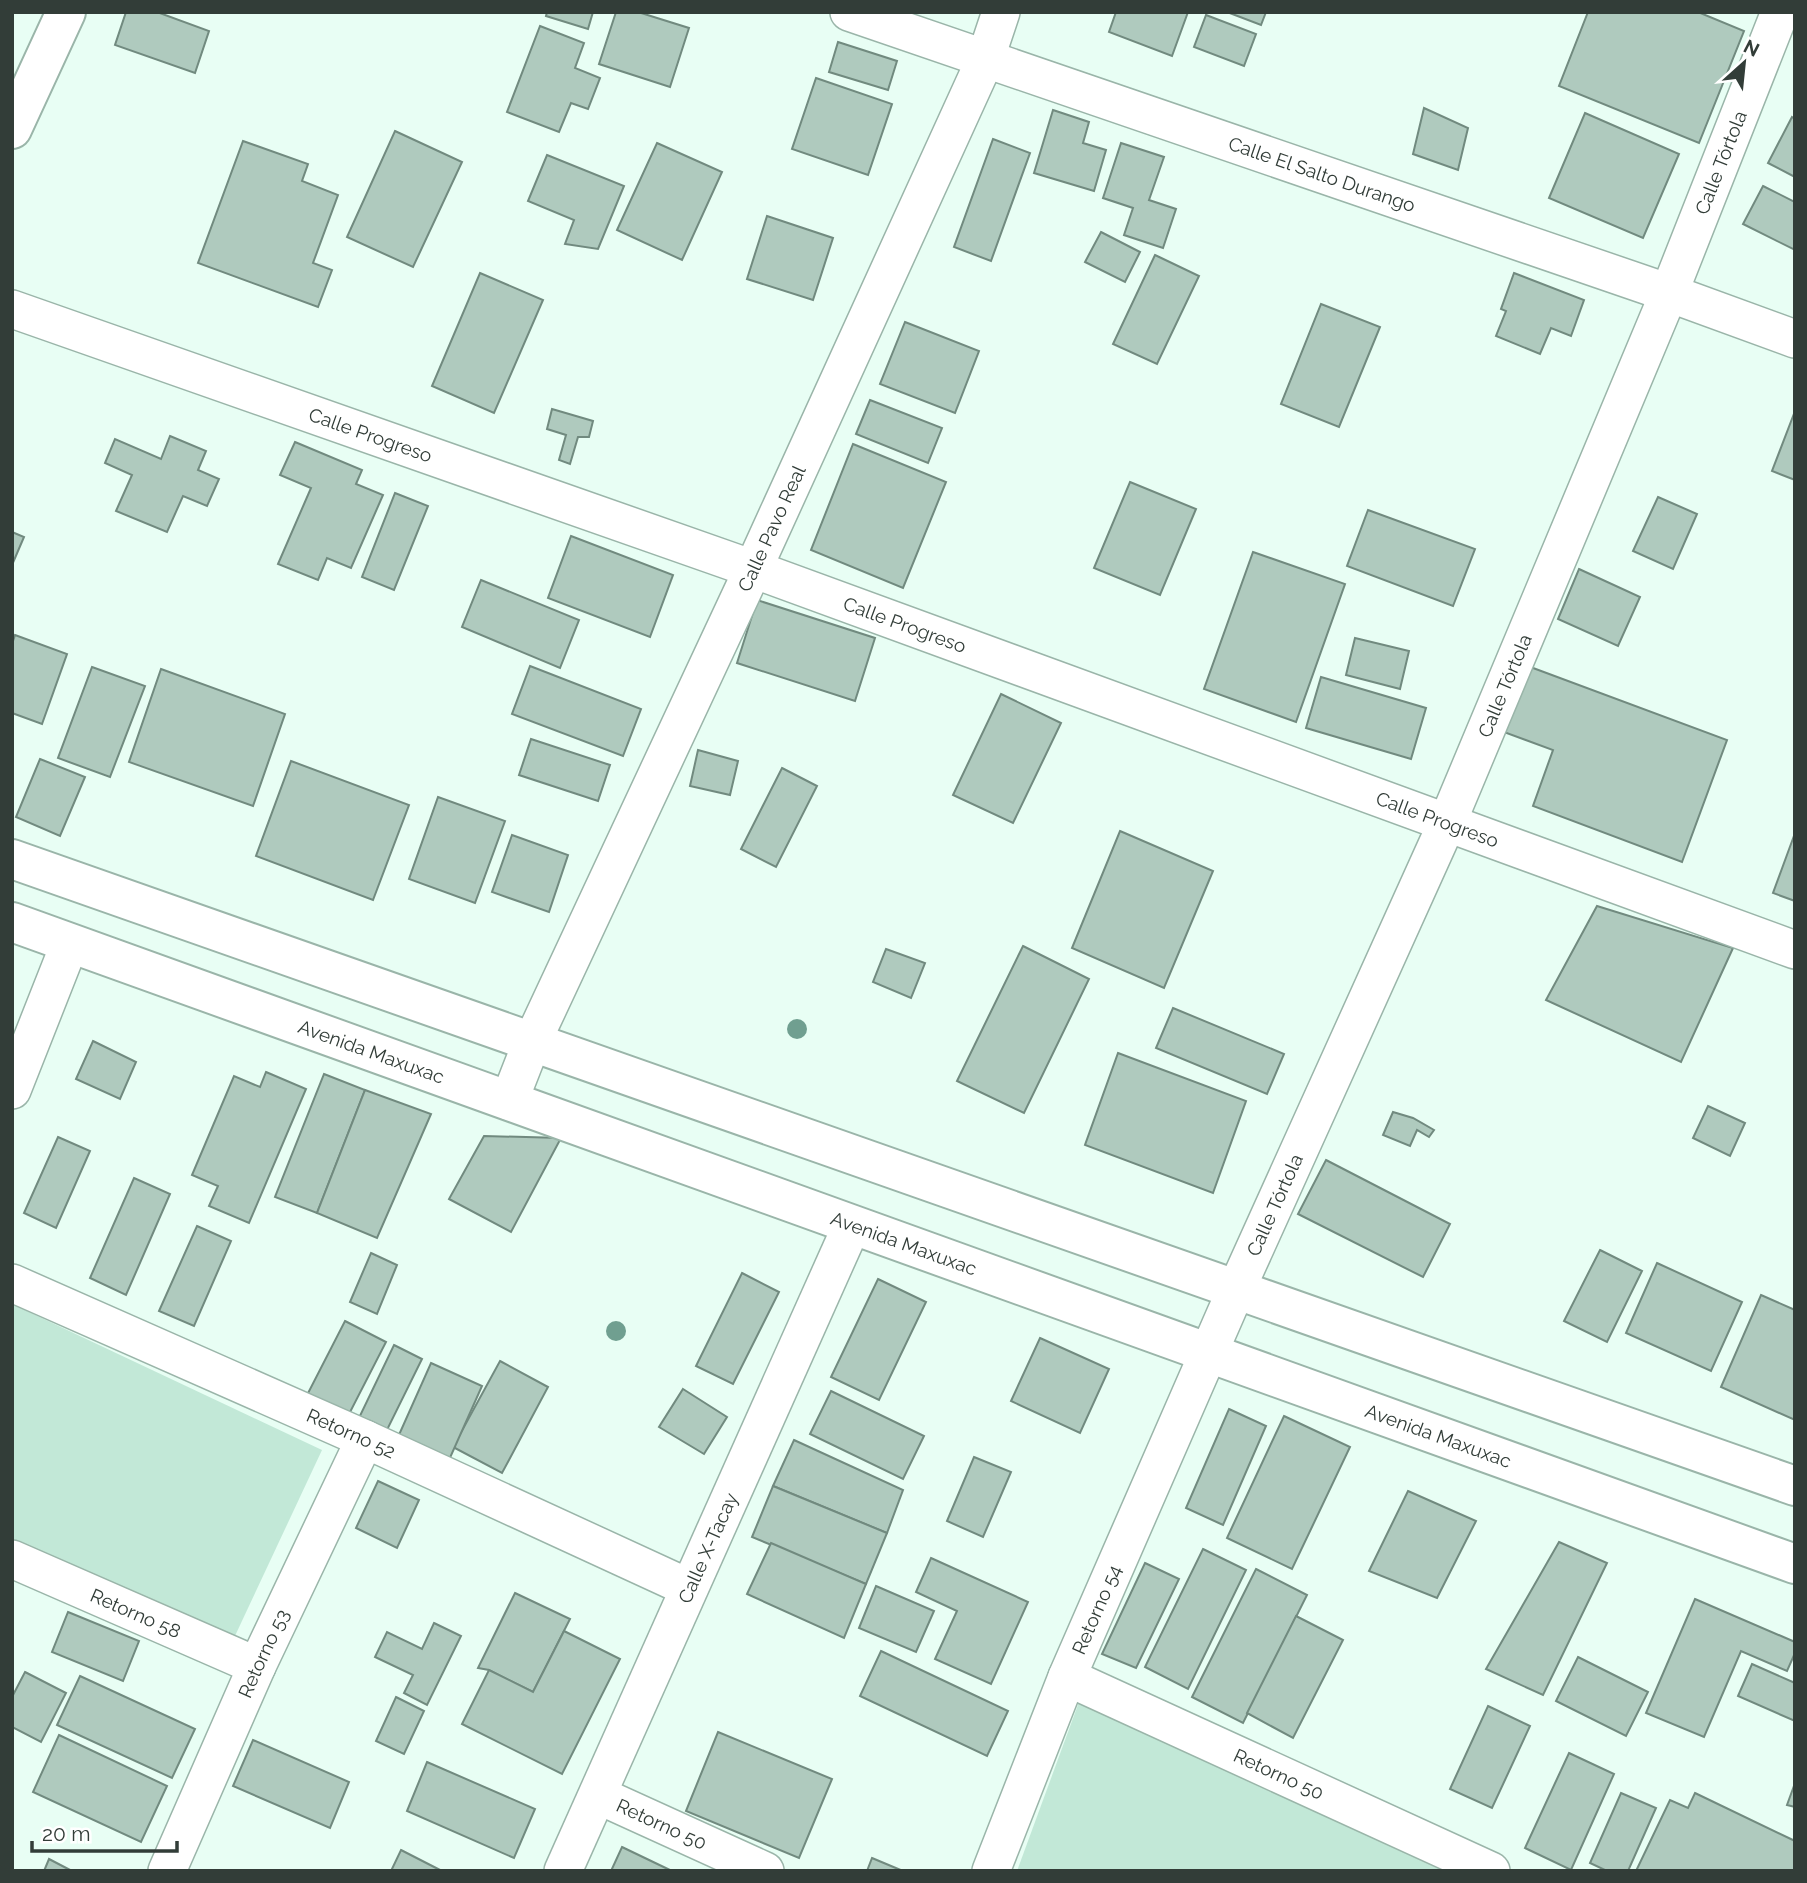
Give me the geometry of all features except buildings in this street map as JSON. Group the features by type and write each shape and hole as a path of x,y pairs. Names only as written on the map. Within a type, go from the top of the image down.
{"street":[{"path":"12,128 66,12"},
{"name":"Calle El Salto Durango","path":"849,12 1669,293 1795,339"},
{"name":"Calle Pavo Real","path":"509,1101 532,1042 753,569 985,60 1001,12"},
{"name":"Calle Tórtola","path":"1208,1353 1447,823 1669,293 1780,16"},
{"name":"Calle Progreso","path":"12,309 753,569 1795,950"},
{"path":"12,859 1795,1486"},
{"name":"Avenida Maxuxac","path":"12,922 1795,1564"},
{"path":"12,1090 70,943"},
{"name":"Calle X-Tacay","path":"564,1871 852,1225"},
{"name":"Retorno 52","path":"12,1283 365,1439 689,1588"},
{"name":"Retorno 54","path":"991,1871 1067,1677 1208,1353"},
{"name":"Retorno 53","path":"167,1871 257,1666 365,1439"},
{"name":"Retorno 58","path":"12,1559 257,1666"},
{"name":"Retorno 50","path":"1067,1677 1491,1871"},
{"name":"Retorno 50","path":"598,1795 765,1871"}],"green space":[{"path":"12,1304 322,1450 227,1653 12,1552"},
{"path":"1079,1702 1444,1871 1017,1871"}]}
